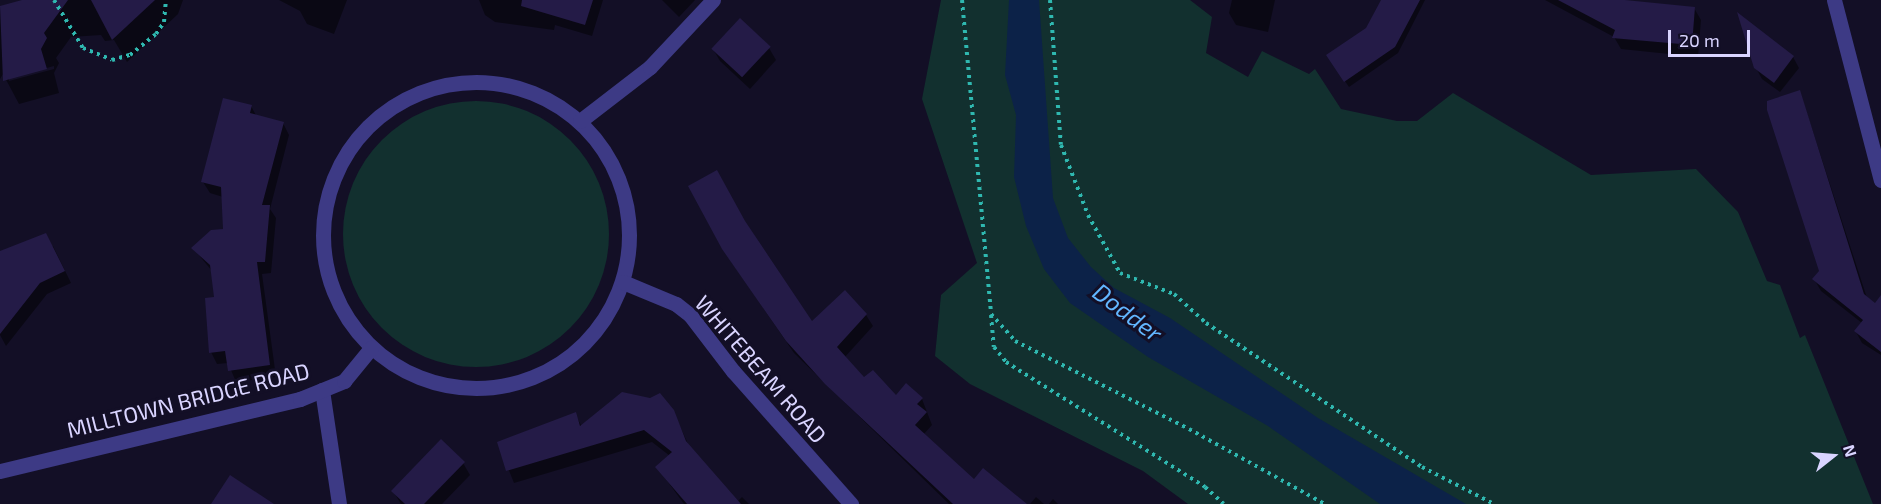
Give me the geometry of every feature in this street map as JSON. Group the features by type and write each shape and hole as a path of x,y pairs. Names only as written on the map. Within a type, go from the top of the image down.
{"street":[{"path":"580,121 650,67 712,0"},
{"path":"1834,0 1881,180"},
{"path":"469,81 493,81 539,94 580,121 608,154 625,195 631,239 623,282 607,317 582,347 551,370 516,384 477,389 439,385 403,371 371,348 342,310 334,292 325,265 323,217 336,170 362,130 400,100 445,83 469,81"},
{"name":"WHITEBEAM ROAD","path":"623,282 676,304 690,315 733,371 851,504"},
{"name":"MILLTOWN BRIDGE ROAD","path":"0,471 300,399 344,381 371,348"},
{"path":"322,390 339,504"}],"path":[{"path":"54,0 83,48 112,60 130,55 156,34 164,22 166,0"},
{"path":"962,0 994,347 1006,362 1206,487 1224,504"},
{"path":"1050,0 1061,145 1088,215 1120,273 1174,294 1206,323 1422,467 1494,504"},
{"path":"991,314 1015,341 1189,429 1325,504"}],"green space":[{"path":"941,0 1190,0 1212,17 1206,53 1248,77 1262,51 1309,74 1315,69 1341,109 1397,121 1417,121 1453,93 1591,175 1696,169 1738,212 1767,281 1780,285 1800,338 1805,335 1873,504 1188,504 1143,471 970,384 935,356 941,295 977,263 922,99"},
{"path":"476,101 502,104 527,111 550,123 570,140 587,160 599,183 606,208 609,234 606,260 599,285 587,308 570,328 550,345 527,357 502,364 476,367 450,364 425,357 402,345 382,328 365,308 353,285 346,260 343,234 346,208 353,183 365,160 382,140 402,123 425,111 450,104"}],"water":[{"name":"Dodder","path":"1009,0 1039,0 1053,198 1068,238 1091,267 1114,288 1170,318 1318,418 1466,504 1380,504 1268,426 1148,357 1070,303 1044,269 1026,226 1014,177 1016,115 1005,75"}],"building":[{"path":"22,0 68,0 44,33 47,38 41,49 47,69 3,81 0,6"},
{"path":"91,0 155,0 112,40"},
{"path":"522,0 593,0 585,25 521,6"},
{"path":"1381,0 1420,0 1395,47 1344,82 1326,55 1366,28"},
{"path":"1558,0 1625,0 1695,7 1692,45 1612,38 1615,30"},
{"path":"1737,12 1794,56 1774,83 1754,68"},
{"path":"740,18 771,47 742,77 711,49"},
{"path":"1800,90 1864,294 1875,303 1881,295 1881,352 1854,331 1863,320 1812,279 1819,271 1767,110 1767,101"},
{"path":"223,98 252,105 250,113 284,122 262,205 270,205 265,262 257,262 270,365 228,371 225,351 209,353 205,298 214,297 210,265 191,248 211,230 223,229 221,187 201,182"},
{"path":"717,170 745,221 812,321 845,290 867,314 837,347 864,377 873,370 896,395 906,383 923,398 917,404 927,412 915,425 974,479 983,468 1027,504 953,504 825,384 786,341 722,249 688,186"},
{"path":"46,233 65,271 40,283 0,334 0,251"},
{"path":"622,392 650,398 660,393 674,410 686,441 741,504 687,504 655,467 672,452 644,430 506,471 497,442 576,412 580,426"},
{"path":"441,439 465,462 424,504 405,504 391,491"},
{"path":"230,475 274,504 211,504"}]}
